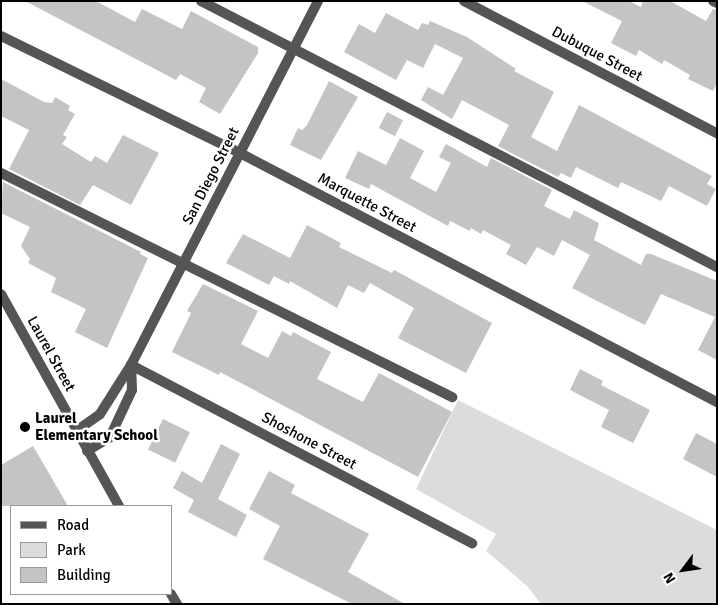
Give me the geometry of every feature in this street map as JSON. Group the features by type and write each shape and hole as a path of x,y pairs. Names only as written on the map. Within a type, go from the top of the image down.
{"street":[{"path":"201,1 294,47 717,267"},
{"name":"San Diego Street","path":"76,431 100,414 131,365 318,1"},
{"name":"Dubuque Street","path":"464,1 717,133"},
{"path":"713,1 717,3"},
{"name":"Marquette Street","path":"1,36 240,154 717,402"},
{"path":"1,173 452,396"},
{"name":"Laurel Street","path":"1,294 118,505"},
{"name":"San Diego Street","path":"88,451 110,437 132,390 131,365"},
{"name":"Shoshone Street","path":"131,365 472,543"}],"green space":[{"path":"458,400 717,530 717,604 541,604 528,587 486,551 496,534 416,489"}],"building":[{"path":"25,1 96,1 135,22 142,9 182,29 191,11 258,47 258,53 220,114 199,102 206,88 180,74 176,80"},
{"path":"582,1 629,1 641,7 643,1 670,1 706,21 713,9 717,10 717,83 713,91 688,79 690,75 664,60 662,64 639,50 636,56 611,43 622,21"},
{"path":"386,13 418,30 422,23 428,25 430,21 467,37 516,69 514,71 554,92 531,137 557,151 579,105 712,176 707,184 716,189 707,206 669,186 661,201 621,182 618,188 576,167 571,178 561,173 558,177 498,146 509,125 462,100 452,119 421,100 428,87 443,95 463,58 435,44 423,68 407,60 396,80 344,52 359,24 375,33"},
{"path":"1,79 44,102 52,103 55,97 70,106 68,110 75,114 63,135 67,137 62,144 91,162 95,156 107,163 123,135 159,153 131,205 93,185 80,205 9,169 29,130 1,116"},
{"path":"329,81 358,97 321,160 290,145 298,128 302,130 307,125"},
{"path":"387,112 403,120 395,136 379,128"},
{"path":"400,138 424,151 410,178 436,192 451,163 439,157 446,144 487,167 491,158 552,190 544,206 570,219 574,210 599,223 594,240 641,265 646,254 651,254 717,281 717,360 698,350 715,317 661,294 645,325 599,302 572,288 590,255 562,240 554,256 537,247 526,265 506,254 511,245 483,230 481,234 471,228 470,231 450,221 448,226 371,184 369,189 345,178 358,151 386,165"},
{"path":"3,182 141,252 140,254 148,258 107,348 75,332 86,309 51,292 56,278 28,263 30,259 21,246 30,227 1,213"},
{"path":"307,225 341,243 339,247 392,273 394,270 492,323 466,373 398,338 414,308 370,283 364,293 348,285 337,308 290,281 289,284 274,276 269,285 226,263 243,234 290,258"},
{"path":"203,284 258,311 241,344 268,358 282,331 291,336 293,332 331,352 317,379 363,402 379,373 452,412 418,477 220,372 219,375 172,352 191,313 187,311"},
{"path":"580,369 603,381 601,385 650,410 633,443 601,427 609,410 570,390"},
{"path":"163,419 190,432 175,463 148,450"},
{"path":"696,433 717,444 717,477 683,459"},
{"path":"221,444 240,454 218,499 247,515 236,537 188,512 194,500 173,488 182,471 202,483"},
{"path":"33,446 67,505 1,506 1,465"},
{"path":"269,471 295,485 291,493 369,534 348,572 405,604 352,604 263,559 280,526 249,509"}],"place":[{"name":"Laurel Elementary School","path":"25,427"}]}
